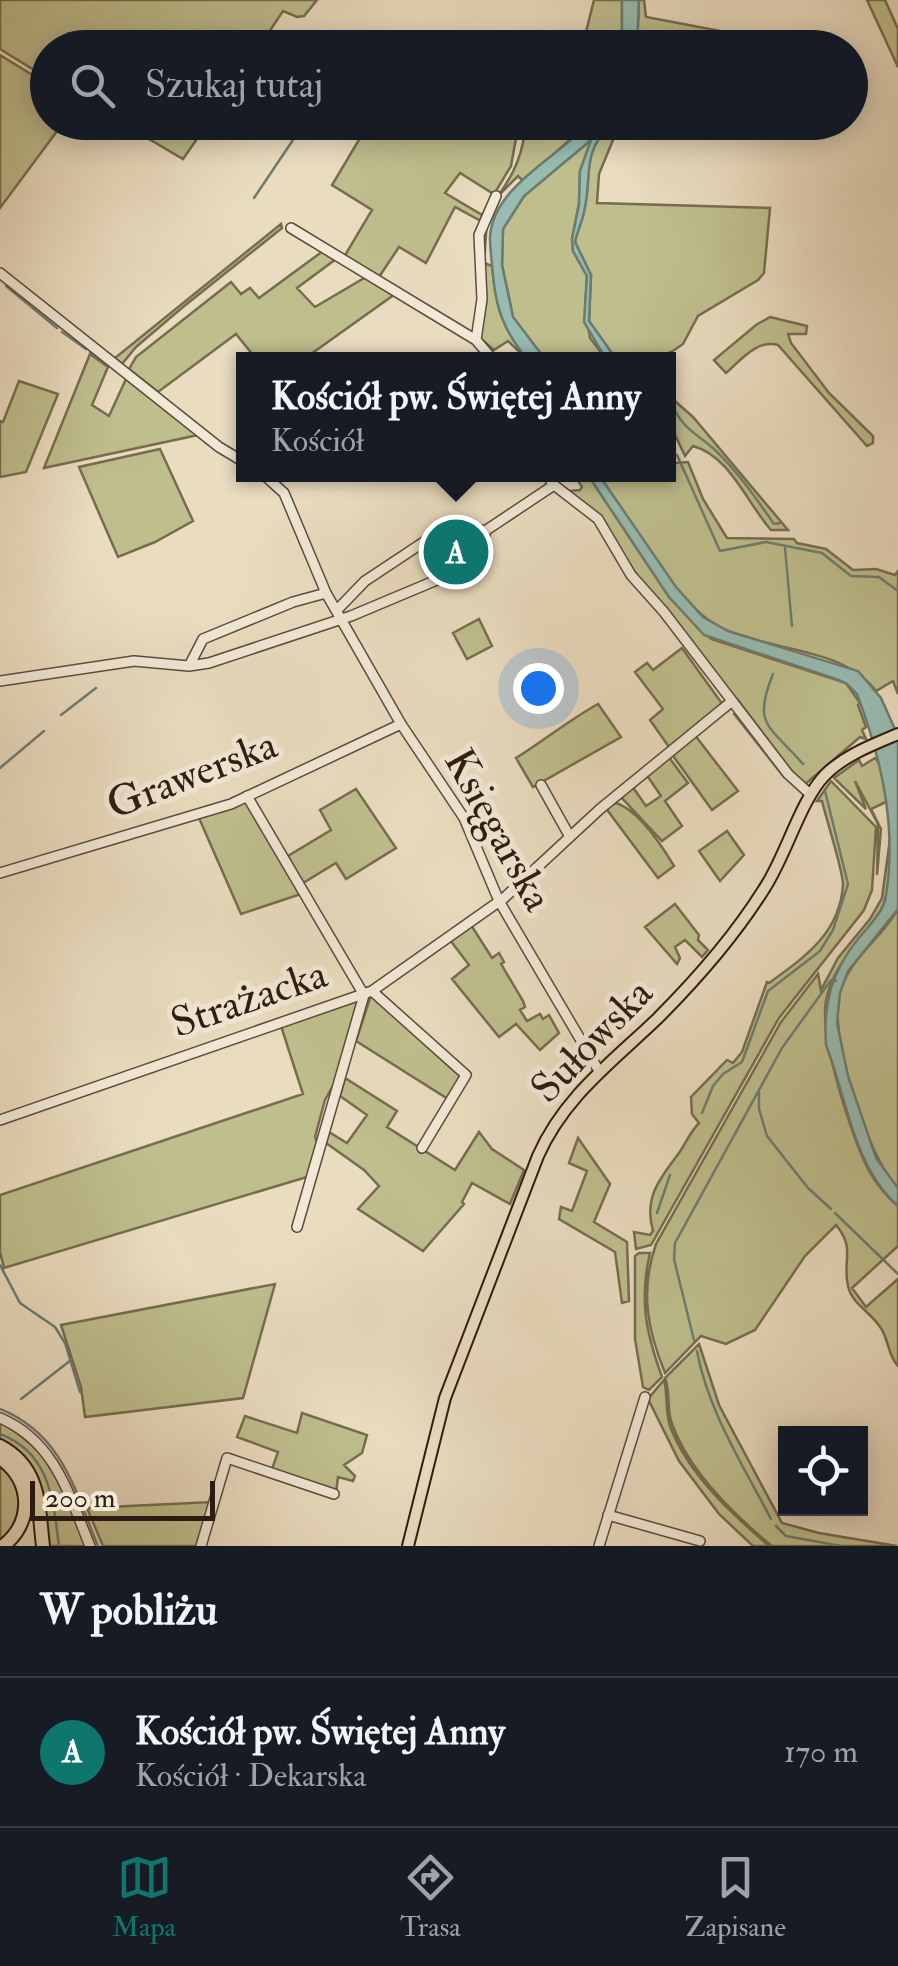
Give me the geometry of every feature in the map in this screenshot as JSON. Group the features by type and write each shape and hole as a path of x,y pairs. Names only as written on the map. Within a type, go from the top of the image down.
{"highway":[{"path":"0,1446 19,1459 34,1480 43,1546"},
{"path":"0,1458 18,1475 26,1500 20,1528 3,1546"}],"main road":[{"name":"Sułowska","path":"408,1546 445,1398 538,1156 557,1119 599,1071 684,992 731,936 782,858 810,794 837,765 898,734"}],"street":[{"path":"476,340 482,299 479,235 496,196"},
{"path":"291,228 476,340 486,352"},
{"path":"0,273 236,457"},
{"name":"Księgarska","path":"272,482 284,493 324,594 340,615 401,724 464,818 499,901 599,1071"},
{"path":"551,482 598,519 631,575 799,786 810,794"},
{"path":"0,681 134,661 189,666 232,658 463,569 475,559 486,536 554,486"},
{"path":"340,615 365,581 442,530 455,526 486,536"},
{"path":"189,666 203,639 293,602 324,594"},
{"name":"Strażacka","path":"0,1120 368,993 499,901 570,836 731,702"},
{"name":"Grawerska","path":"0,873 182,820 247,796 401,724"},
{"path":"541,786 570,836"},
{"path":"247,796 368,993 466,1075 422,1148"},
{"path":"298,1227 368,993"},
{"path":"599,1546 645,1397"},
{"path":"0,1418 28,1433 50,1456 90,1546"},
{"path":"201,1546 227,1458 334,1494"},
{"path":"608,1515 700,1541"}],"shaded area":[{"path":"0,0 317,0 304,16 283,11 270,30 30,30 30,68 0,49"},
{"path":"594,0 622,0 622,30 586,30"},
{"path":"639,0 644,0 646,17 715,30 638,30"},
{"path":"867,0 885,0 898,29 898,67"},
{"path":"0,55 30,74 30,140 50,140 0,208"},
{"path":"151,140 196,140 183,159"},
{"path":"359,140 516,140 511,166 496,191 492,193 460,173 445,193 482,215 481,221 455,207 426,263 399,247 379,277 344,257 372,210 332,185"},
{"path":"570,140 523,181 518,176 495,199 517,163 523,143"},
{"path":"592,140 580,171 572,239 573,251 587,276 585,309 590,338 601,352 539,352 513,317 502,265 503,229 524,196"},
{"path":"598,140 613,140 599,174 597,203 770,208 764,273 698,316 683,344 671,352 611,352 589,321 591,275 575,242"},
{"path":"487,220 484,263 492,266 498,305 522,352 508,341 494,350 480,338 486,304 481,235"},
{"path":"281,224 282,228 183,307 122,364 115,358"},
{"path":"323,251 336,259 297,288 315,307 366,277 395,294 314,352 251,352 236,334 158,392 129,369 136,357 231,282 241,294 250,288 259,298"},
{"path":"770,317 807,326 806,334 788,334 791,343 829,393 873,436 873,443 867,446 778,345 756,348 726,373 714,360"},
{"path":"90,354 108,367 92,405 109,416 126,379 198,435 44,468"},
{"path":"19,381 58,394 26,472 0,477 0,421 3,422"},
{"path":"676,402 788,530 771,530 728,470 706,451 693,446 685,456 676,437"},
{"path":"160,449 193,521 118,557 79,467"},
{"path":"688,462 703,499 727,538 794,539 826,549 853,570 876,569 895,575 898,571 898,694 893,681 876,691 843,665 716,625 685,598 603,482 676,482 676,463"},
{"path":"579,482 593,482 669,597 711,639 846,683 860,703 866,739 860,737 803,786 646,589 595,511 568,491 582,487"},
{"path":"479,619 492,646 467,659 453,633"},
{"path":"682,648 723,705 669,747 650,720 663,709 635,672 647,663 653,670"},
{"path":"598,704 621,737 533,787 516,758"},
{"path":"694,734 738,791 712,810 671,753"},
{"path":"668,756 688,783 665,801 682,826 662,841 621,797 632,786 646,806 661,796 646,774"},
{"path":"875,758 883,771 890,800 871,809 881,829 877,875 878,824 855,781 866,809 834,778 859,760 862,766"},
{"path":"831,781 876,827 872,890 864,910 779,1018 651,1245 636,1249 634,1232 650,1235 653,1231 650,1209 658,1183 699,1123 692,1114 691,1097 727,1060 733,1063 742,1052 767,982 807,953 835,917 843,879 822,801 817,801"},
{"path":"356,789 396,848 346,879 336,863 303,883 288,856 331,830 320,810"},
{"path":"247,801 301,894 241,914 199,818"},
{"path":"890,802 893,853 887,894 881,910 835,975 825,1017 832,1062 854,1135 872,1176 898,1206 898,1246 852,1288 866,1307 898,1279 898,1366 878,1324 850,1293 847,1248 836,1225 805,1256 755,1330 726,1344 701,1336 665,1373 648,1309 648,1277 656,1244 781,1022 818,974 821,990 838,958 882,898 891,832"},
{"path":"616,803 641,821 674,866 658,878 605,807"},
{"path":"727,831 744,855 720,881 699,851"},
{"path":"675,904 708,950 702,957 685,940 675,947 680,958 677,964 645,927"},
{"path":"898,909 898,1188 886,1173 863,1124 845,1064 838,1010 840,991 851,968"},
{"path":"471,925 492,958 499,953 504,962 501,964 523,1001 525,1007 520,1010 527,1021 540,1014 543,1019 549,1015 559,1033 540,1050 516,1024 499,1037 452,979 469,965 450,940"},
{"path":"371,995 459,1075 448,1099 356,1041"},
{"path":"359,1000 334,1084 325,1100 315,1137 318,1144 307,1177 4,1268 0,1252 0,1195 303,1094 281,1026"},
{"path":"345,1078 397,1111 387,1127 455,1170 479,1132 492,1149 524,1170 510,1204 472,1183 464,1204 423,1251 358,1209 379,1186 326,1143 329,1132 347,1143 367,1115 340,1096"},
{"path":"578,1138 610,1184 594,1222 627,1242 629,1301 622,1303 615,1252 559,1219 561,1207 572,1211 587,1171 569,1163"},
{"path":"650,1253 646,1316 662,1377 649,1390 643,1387 635,1339 635,1256"},
{"path":"275,1284 243,1398 85,1417 81,1387 61,1325"},
{"path":"699,1344 719,1405 782,1523 897,1546 772,1546 728,1506 689,1459 670,1418 665,1378"},
{"path":"664,1380 670,1426 688,1460 726,1506 769,1546 753,1546 719,1514 679,1461 648,1399"},
{"path":"302,1413 367,1435 362,1453 344,1465 355,1476 353,1481 338,1477 336,1493 272,1469 278,1452 237,1437 245,1416 297,1433"},
{"path":"0,1422 47,1461 64,1490 87,1546 47,1546 44,1508 0,1442"},
{"path":"0,1466 14,1483 19,1503 14,1523 0,1540"},
{"path":"212,1502 198,1546 103,1546 87,1508"}],"water":[{"path":"622,0 639,0 638,30 622,30"},
{"path":"571,140 591,140 524,196 503,229 502,265 513,317 540,352 522,352 507,330 496,299 490,242 494,219 503,202 529,174"},
{"path":"591,140 598,140 591,156 584,212 575,242 591,275 589,321 611,352 602,352 584,322 587,276 573,251 572,239 580,171"},
{"path":"593,482 604,482 676,587 703,617 728,631 858,671 881,698 898,736 898,909 848,971 840,993 837,1023 848,1076 876,1158 898,1188 898,1206 883,1190 861,1152 826,1045 828,1001 836,976 849,951 883,906 889,874 885,796 874,744 857,694 836,679 704,635 669,597"}],"waterway":[{"path":"254,198 293,140"},
{"path":"6,286 57,328"},
{"path":"62,332 86,349"},
{"path":"90,352 107,365"},
{"path":"676,412 731,467 774,524 780,523"},
{"path":"677,455 720,551 766,542 822,553 851,576 879,577 898,591"},
{"path":"785,548 792,626"},
{"path":"773,674 764,715 773,732 803,764"},
{"path":"61,715 96,688"},
{"path":"734,714 784,777"},
{"path":"0,768 44,731"},
{"path":"702,1113 713,1086 742,1062 768,991 820,951 833,930 848,884 825,791"},
{"path":"694,1340 674,1259 675,1243 782,1048 831,980 836,981"},
{"path":"759,1092 759,1109 767,1136 808,1188 831,1209"},
{"path":"657,1213 670,1175"},
{"path":"835,1213 898,1274"},
{"path":"0,1265 20,1303 55,1327 65,1343 80,1392"},
{"path":"697,1351 718,1416 771,1519"},
{"path":"21,1399 71,1360"},
{"path":"0,1409 38,1433 52,1449 64,1466 98,1546"},
{"path":"0,1434 17,1442 39,1465 51,1495 59,1546"},
{"path":"776,1526 786,1536 841,1546"}],"place":[{"name":"Kościół pw. Świętej Anny","path":"456,552"}]}
